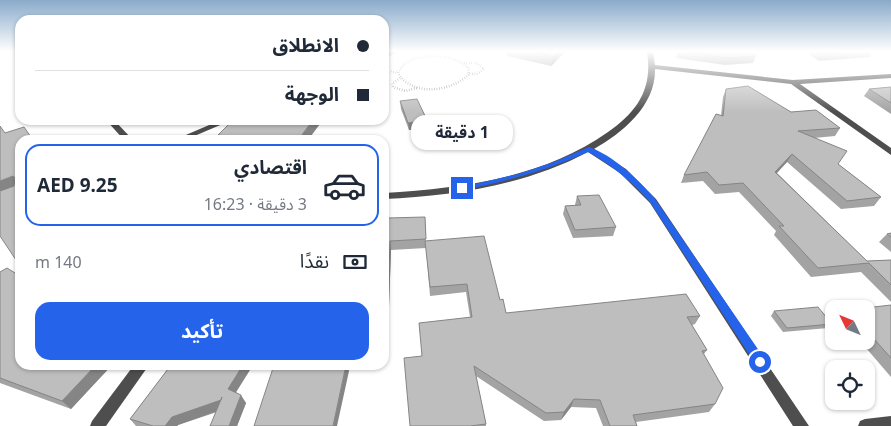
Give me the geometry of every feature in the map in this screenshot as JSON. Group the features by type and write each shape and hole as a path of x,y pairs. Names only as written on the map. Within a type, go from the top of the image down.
{"street":[{"path":"389,196 486,184 556,164 589,149 613,133 642,105 649,92 652,72"},
{"path":"699,72 793,82 891,76"},
{"path":"793,82 891,152"},
{"path":"115,125 125,135"},
{"path":"190,135 216,125"},
{"path":"589,149 623,171 652,201 802,426"},
{"path":"97,426 138,370"},
{"path":"865,426 891,422"}],"path":[{"path":"398,72 400,78 407,84 435,89 451,86 463,81 469,74 477,74 480,72"},
{"path":"400,78 394,81 393,87 405,91 418,87"}],"building":[{"path":"748,86 791,112 816,110 840,128 798,131 847,151 838,164 881,197 847,201 792,154 775,172 867,261 891,260 891,285 869,263 818,268 779,226 784,226 743,183 719,185 707,172 684,175 716,114 723,116 726,89"},
{"path":"891,87 891,103 869,89"},
{"path":"417,99 427,120 408,123 400,101"},
{"path":"228,125 309,125 302,135 218,135"},
{"path":"0,126 5,133 24,127 30,135 15,135 15,178 13,176 0,181"},
{"path":"15,178 15,258 0,236 0,191 14,186"},
{"path":"599,195 616,227 575,230 565,206 581,205 577,196"},
{"path":"425,217 426,239 390,241 389,270 389,218"},
{"path":"484,236 500,300 503,299 506,313 686,294 700,316 687,317 707,350 702,351 723,388 715,404 633,415 637,426 610,426 600,400 574,399 564,412 546,413 474,366 486,424 470,426 410,426 404,358 422,356 419,323 472,317 467,284 430,287 425,241"},
{"path":"7,268 15,273 15,370 91,370 62,401 0,378 0,272"},
{"path":"891,305 891,358 875,340 875,307"},
{"path":"818,307 825,316 825,325 787,328 774,311"},
{"path":"167,370 240,370 228,389 241,395 229,426 210,426 221,400 172,417 165,426 153,426 130,419"},
{"path":"272,370 345,370 333,426 254,426"}],"route":[{"path":"462,188 519,176 556,164 589,149 607,159 639,185 652,201 760,362"}]}
